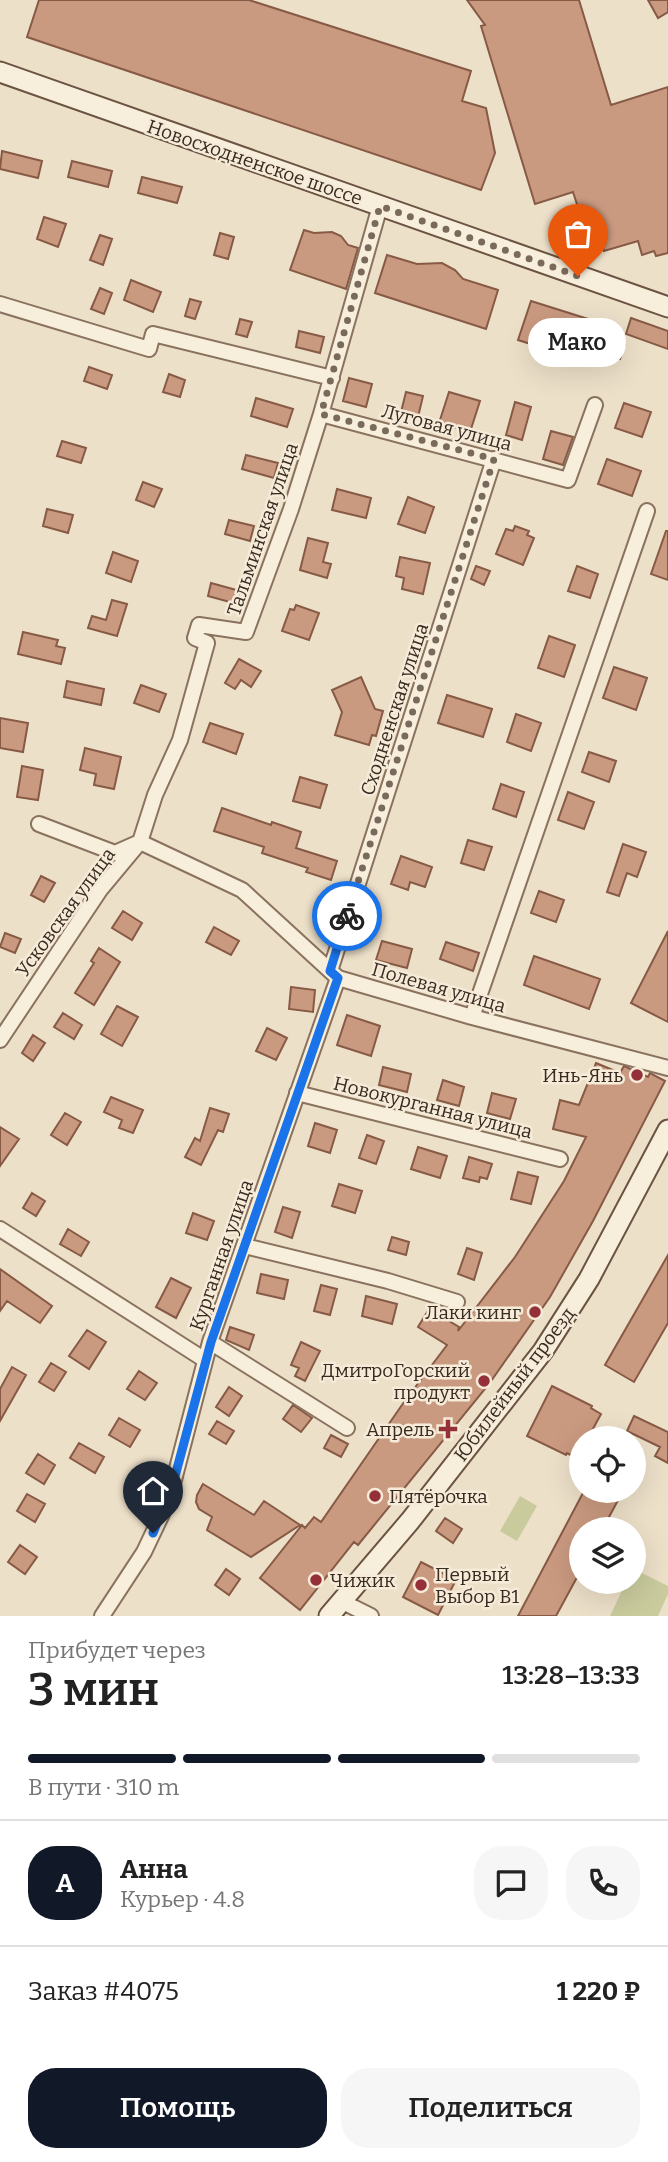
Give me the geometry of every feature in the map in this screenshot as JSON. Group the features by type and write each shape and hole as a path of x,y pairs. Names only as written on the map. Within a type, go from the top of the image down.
{"main road":[{"name":"Новосходненское шоссе","path":"0,72 668,307"},
{"name":"Юбилейный проезд","path":"335,1609 410,1521 543,1351 589,1279 668,1130"}],"street":[{"name":"Тальминская улица","path":"140,842 155,795 180,740 207,643 195,638 200,625 246,632 291,509 321,414 380,206"},
{"path":"0,304 149,349 153,334 332,378"},
{"name":"Луговая улица","path":"321,414 568,480 594,405"},
{"name":"Сходненская улица","path":"334,975 494,459"},
{"path":"472,1017 648,511"},
{"path":"38,824 115,853 140,842"},
{"name":"Полевая улица","path":"140,842 242,890 334,975 472,1017 668,1068"},
{"name":"Усковская улица","path":"0,1040 100,890 140,842"},
{"name":"Курганная улица","path":"102,1616 145,1552 162,1514 174,1480 205,1360 297,1093 334,975"},
{"name":"Новокурганная улица","path":"297,1093 560,1159"},
{"path":"0,1229 205,1360"},
{"path":"245,1246 457,1301"},
{"path":"211,1342 347,1428"},
{"path":"335,1609 371,1616"}],"green space":[{"path":"520,1496 537,1506 517,1541 500,1531"},
{"path":"646,1575 668,1586 668,1594 658,1616 610,1616 620,1594 646,1594"}],"building":[{"path":"39,0 249,0 471,71 462,101 486,108 495,153 481,190 27,37"},
{"path":"467,0 579,0 611,105 668,87 668,253 656,256 654,251 642,255 638,241 604,251 592,213 581,217 573,192 535,204 481,26 485,25"},
{"path":"648,0 668,0 668,12 658,18"},
{"path":"2,151 42,161 38,178 0,169"},
{"path":"72,161 112,171 108,187 68,177"},
{"path":"142,177 182,187 177,203 138,193"},
{"path":"44,217 66,224 58,247 37,239"},
{"path":"304,230 314,233 332,232 341,236 348,245 358,248 346,289 290,270"},
{"path":"220,233 234,237 228,259 214,255"},
{"path":"100,235 112,239 103,265 90,260"},
{"path":"387,255 417,264 442,263 455,270 463,279 498,290 486,329 375,293"},
{"path":"131,280 161,292 153,312 124,300"},
{"path":"100,288 112,293 104,314 91,309"},
{"path":"190,299 201,302 195,319 185,316"},
{"path":"531,301 604,324 601,335 625,344 620,359 596,350 593,360 570,353 569,356 518,340"},
{"path":"631,318 668,331 668,349 626,334"},
{"path":"240,319 252,322 247,337 236,334"},
{"path":"299,331 324,337 320,353 296,347"},
{"path":"89,367 112,375 107,389 84,381"},
{"path":"169,374 185,380 180,397 163,392"},
{"path":"349,378 372,384 366,407 343,401"},
{"path":"406,392 423,396 418,417 401,412"},
{"path":"449,392 480,401 470,432 439,423"},
{"path":"256,398 293,409 287,427 251,416"},
{"path":"515,402 531,407 522,440 506,435"},
{"path":"624,403 651,412 642,437 615,428"},
{"path":"551,431 573,437 563,465 543,459"},
{"path":"62,441 86,448 81,463 57,456"},
{"path":"246,455 278,463 274,478 242,469"},
{"path":"607,459 641,471 632,496 598,484"},
{"path":"143,482 162,489 154,507 136,500"},
{"path":"337,489 371,498 366,518 332,510"},
{"path":"408,497 434,507 425,533 398,524"},
{"path":"47,509 73,515 68,533 43,526"},
{"path":"229,520 254,526 250,541 225,534"},
{"path":"515,526 529,531 527,535 534,538 523,565 496,554 506,529 513,531"},
{"path":"668,531 668,580 651,574"},
{"path":"308,538 328,543 323,562 331,564 327,578 300,570"},
{"path":"113,552 138,561 131,582 106,573"},
{"path":"400,557 430,563 423,594 402,589 404,578 396,576"},
{"path":"476,566 490,571 484,585 471,579"},
{"path":"577,566 598,574 590,598 568,591"},
{"path":"211,583 240,591 237,604 208,596"},
{"path":"112,600 127,604 117,636 88,628 92,616 106,620"},
{"path":"296,605 319,613 309,640 282,631 290,609 294,610"},
{"path":"23,632 58,640 56,646 65,648 61,664 18,654"},
{"path":"549,636 575,645 564,677 538,668"},
{"path":"239,659 261,671 251,687 241,680 235,689 225,683"},
{"path":"614,667 647,678 636,710 603,698"},
{"path":"361,677 375,709 383,711 376,736 372,735 369,745 335,735 342,712 332,690"},
{"path":"67,681 104,689 101,705 64,697"},
{"path":"141,685 166,694 159,712 134,703"},
{"path":"447,695 492,709 483,737 438,723"},
{"path":"516,714 541,723 531,751 507,742"},
{"path":"0,718 28,723 23,752 0,748"},
{"path":"210,723 243,734 236,754 203,742"},
{"path":"85,748 121,757 114,789 94,785 96,774 80,770"},
{"path":"589,752 616,761 609,782 582,772"},
{"path":"22,766 43,770 38,800 17,797"},
{"path":"300,777 327,785 320,808 293,801"},
{"path":"501,784 524,792 516,817 493,809"},
{"path":"568,792 594,802 584,829 558,820"},
{"path":"222,808 301,832 296,848 337,861 331,880 306,872 308,868 262,853 264,847 214,831"},
{"path":"468,840 492,847 484,870 461,863"},
{"path":"623,844 646,852 637,877 627,873 619,896 607,892"},
{"path":"401,856 432,867 425,887 410,882 408,890 391,884"},
{"path":"41,876 55,883 44,902 31,895"},
{"path":"539,891 564,900 556,922 531,913"},
{"path":"123,911 142,923 132,940 112,928"},
{"path":"214,927 239,941 231,955 206,942"},
{"path":"668,931 668,1022 631,1003"},
{"path":"5,933 21,939 15,953 0,947"},
{"path":"382,941 412,949 407,968 376,960"},
{"path":"446,942 479,953 473,971 440,959"},
{"path":"99,948 120,962 94,1005 75,993 94,963 91,961"},
{"path":"534,956 600,979 589,1009 524,985"},
{"path":"291,987 315,990 313,1012 289,1009"},
{"path":"117,1006 138,1017 122,1046 101,1034"},
{"path":"63,1013 82,1025 74,1039 54,1027"},
{"path":"347,1015 380,1026 371,1056 337,1045"},
{"path":"267,1028 287,1038 276,1060 256,1051"},
{"path":"33,1035 45,1043 33,1061 22,1053"},
{"path":"596,1063 620,1073 624,1066 648,1077 650,1073 665,1081 593,1221 550,1297 489,1384 358,1545 354,1542 300,1610 260,1578 302,1525 305,1528 314,1517 321,1522 447,1345 418,1327 429,1309 459,1327 458,1331 515,1257 564,1181 586,1137 553,1129 560,1100 579,1105"},
{"path":"383,1067 411,1074 407,1092 379,1085"},
{"path":"443,1080 464,1087 459,1106 437,1100"},
{"path":"492,1093 516,1099 510,1119 487,1113"},
{"path":"111,1097 143,1110 133,1133 119,1128 122,1120 104,1112"},
{"path":"210,1108 229,1114 223,1132 218,1130 201,1165 185,1157 195,1138 200,1141"},
{"path":"65,1113 81,1122 67,1145 51,1135"},
{"path":"315,1123 337,1130 330,1153 308,1146"},
{"path":"0,1127 19,1139 0,1166"},
{"path":"367,1135 384,1141 376,1164 359,1158"},
{"path":"418,1147 447,1156 440,1178 411,1169"},
{"path":"469,1157 492,1164 487,1179 480,1177 479,1182 463,1178"},
{"path":"518,1172 538,1177 531,1204 511,1199"},
{"path":"339,1184 362,1191 355,1213 332,1206"},
{"path":"32,1193 45,1201 36,1216 23,1208"},
{"path":"283,1207 300,1212 292,1238 275,1232"},
{"path":"193,1213 214,1221 207,1240 186,1233"},
{"path":"68,1229 89,1242 81,1256 60,1244"},
{"path":"392,1237 409,1242 406,1255 388,1250"},
{"path":"467,1248 482,1253 474,1280 458,1274"},
{"path":"668,1255 668,1323 634,1382 605,1365"},
{"path":"0,1269 52,1306 40,1323 7,1301 0,1311"},
{"path":"261,1274 288,1280 284,1299 257,1293"},
{"path":"171,1278 191,1288 176,1318 156,1307"},
{"path":"321,1285 337,1289 330,1315 314,1311"},
{"path":"366,1296 397,1304 392,1324 362,1316"},
{"path":"230,1327 254,1335 249,1350 226,1340"},
{"path":"87,1330 106,1342 89,1369 69,1356"},
{"path":"301,1342 320,1351 305,1381 295,1376 299,1368 291,1365"},
{"path":"51,1363 66,1372 54,1391 39,1382"},
{"path":"12,1367 26,1375 0,1421 0,1389"},
{"path":"139,1371 157,1383 145,1400 127,1389"},
{"path":"552,1386 592,1406 591,1408 601,1414 594,1426 569,1426 569,1454 566,1455 527,1436"},
{"path":"229,1387 242,1396 229,1416 216,1407"},
{"path":"293,1405 312,1418 301,1432 283,1419"},
{"path":"634,1416 668,1432 668,1463 655,1456 660,1447 646,1440 646,1426 629,1426"},
{"path":"119,1418 140,1430 130,1447 109,1435"},
{"path":"217,1421 234,1431 226,1444 209,1434"},
{"path":"331,1435 348,1444 341,1457 324,1448"},
{"path":"79,1443 104,1457 95,1473 70,1458"},
{"path":"38,1454 55,1465 44,1484 26,1473"},
{"path":"203,1484 254,1515 264,1501 300,1525 251,1557 207,1530 212,1517 199,1509 196,1502"},
{"path":"27,1494 45,1504 35,1522 17,1511"},
{"path":"578,1503 617,1503 609,1517 570,1517"},
{"path":"445,1518 462,1529 453,1543 436,1531"},
{"path":"569,1519 569,1592 556,1616 518,1616"},
{"path":"20,1545 37,1557 25,1574 8,1562"},
{"path":"421,1562 456,1580 438,1615 403,1597"},
{"path":"226,1569 240,1579 229,1595 215,1585"}],"way so far":[{"path":"347,916 494,459 321,414 380,206 578,276"}],"place":[{"name":"Мако","path":"578,276"},
{"name":"Инь-Янь","path":"637,1075"},
{"name":"Лаки кинг","path":"535,1312"},
{"name":"ДмитроГорский продукт","path":"484,1381"},
{"name":"Апрель","path":"448,1429"},
{"name":"Пятёрочка","path":"375,1496"},
{"name":"Чижик","path":"316,1580"},
{"name":"Первый Выбор В1","path":"421,1585"}],"route":[{"path":"153,1533 174,1480 211,1342 338,978 330,971 347,916"}]}
